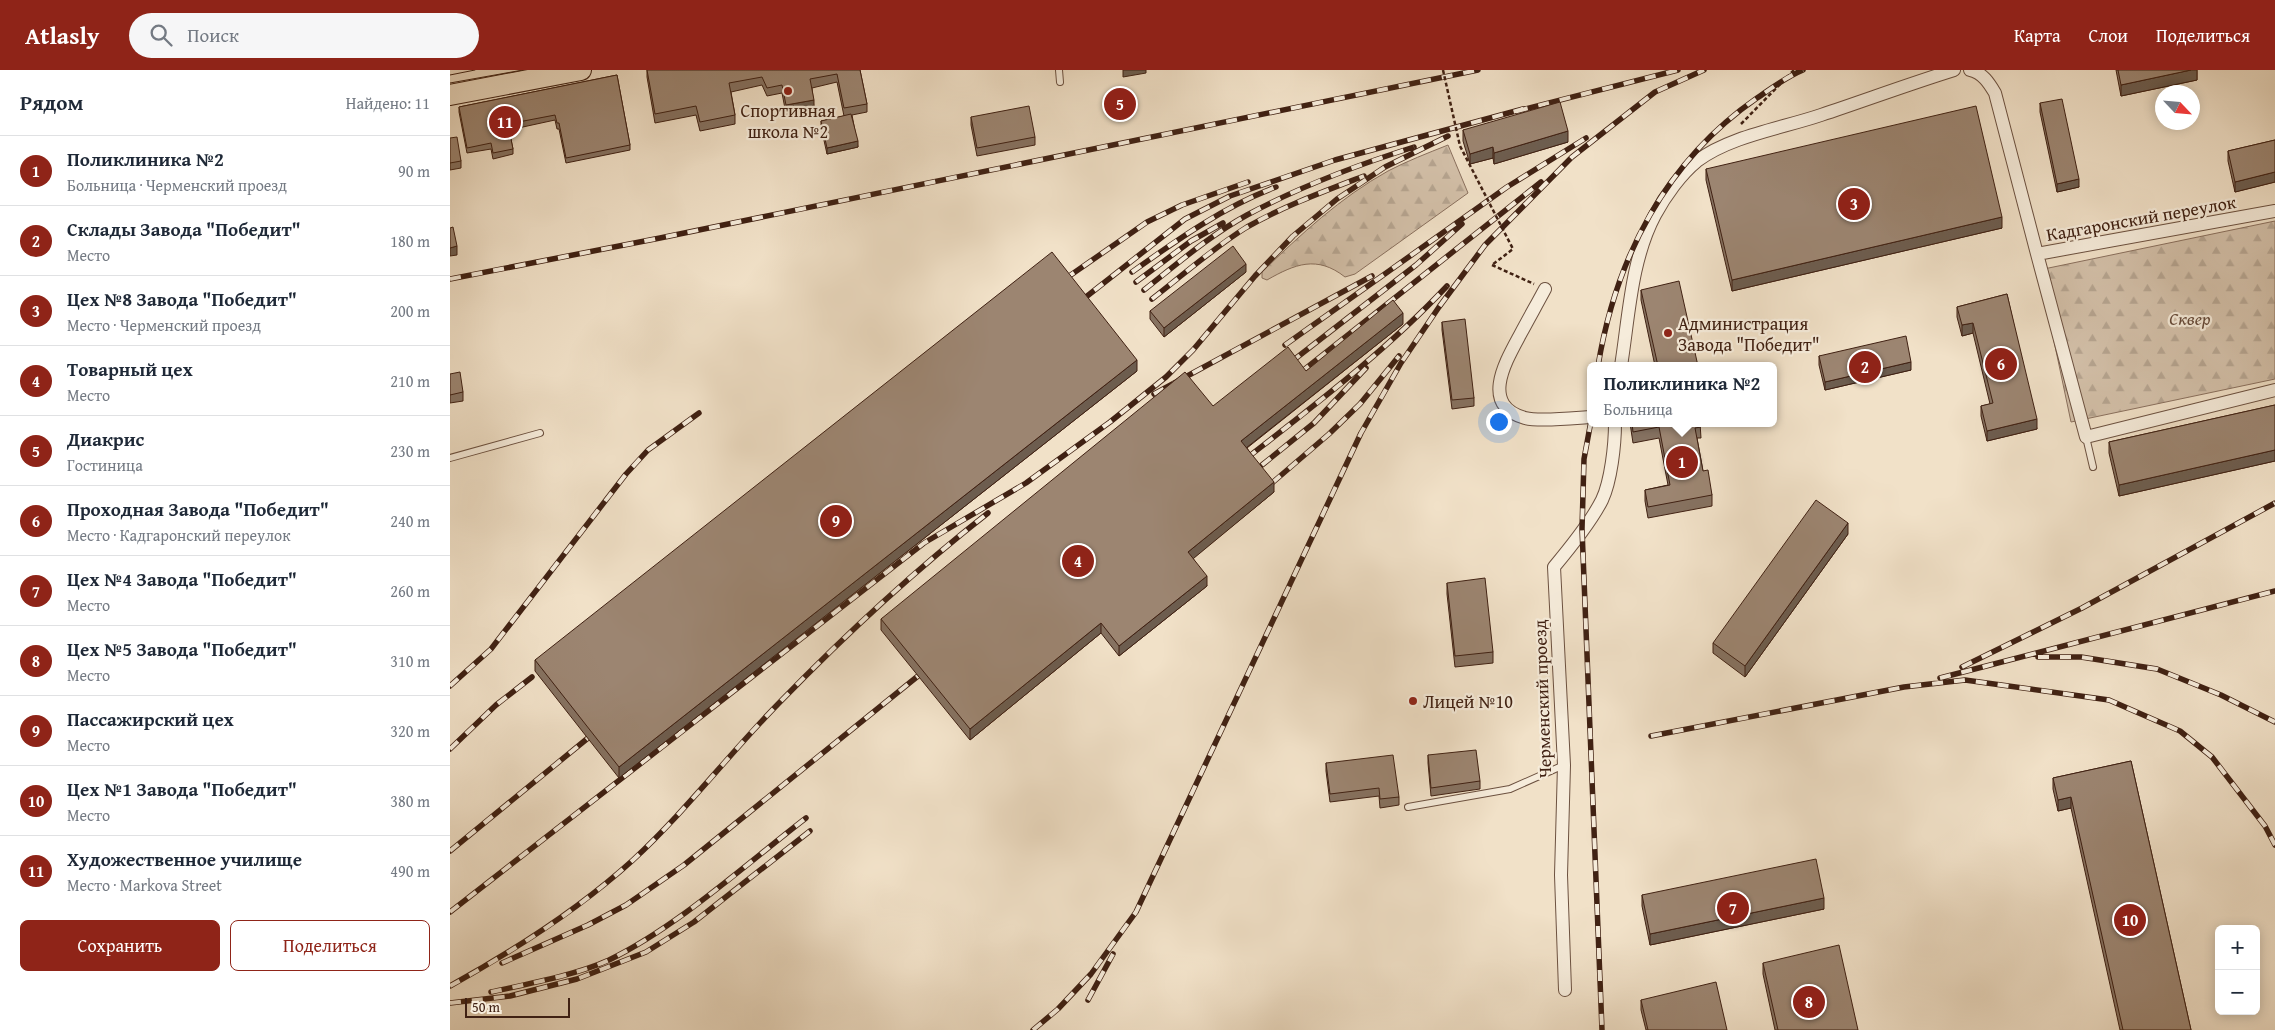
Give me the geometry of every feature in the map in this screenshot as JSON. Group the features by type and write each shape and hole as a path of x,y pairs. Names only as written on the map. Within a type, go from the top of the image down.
{"main road":[{"path":"450,95 581,70"}],"street":[{"path":"1622,362 1637,260 1654,216 1670,191 1696,162 1716,150 1742,140 1822,115 1891,89 1954,70"},
{"path":"1970,70 1976,71 1989,81 1995,93 2037,254"},
{"name":"Кадгаронский переулок","path":"2086,437 2037,254 2275,211"},
{"path":"1545,289 1506,360 1499,383 1501,399 1506,410 1526,419 1587,417"},
{"path":"2086,437 2275,390"},
{"name":"Черменский проезд","path":"1566,990 1561,875 1564,765 1554,567 1572,546 1602,500 1610,467 1615,427"}],"lane":[{"path":"1059,70 1060,82"},
{"path":"450,458 540,433"},
{"path":"2086,437 2093,467"},
{"path":"1408,807 1510,789 1564,765"}],"path":[{"path":"1443,70 1460,146 1513,249 1492,265 1545,289"},
{"path":"1742,140 1741,125 1794,70"}],"green space":[{"path":"1448,145 1468,193 1355,274 1345,277 1325,266 1306,264 1287,270 1267,280 1262,278 1262,272 1291,244 1337,205 1395,167"},
{"name":"Сквер","path":"2275,221 2275,379 2071,422 2039,270"}],"building":[{"path":"647,70 860,70 867,104 844,108 837,74 810,79 814,100 786,105 782,85 767,88 762,77 729,83 735,115 700,122 696,106 655,114"},
{"path":"2118,70 2191,70 2121,85"},
{"path":"617,75 630,145 566,158 559,123 557,123 555,115 508,124 513,149 493,153 491,143 467,148 459,107"},
{"path":"2062,99 2079,179 2057,184 2040,103"},
{"path":"1560,102 1568,131 1494,153 1493,147 1470,154 1463,130"},
{"path":"1029,106 1035,137 977,148 971,117"},
{"path":"1976,106 2002,217 1732,280 1706,169"},
{"path":"851,114 858,141 827,148 821,121"},
{"path":"457,137 461,161 450,163 450,138"},
{"path":"2275,140 2275,172 2235,182 2228,151"},
{"path":"453,227 457,246 450,248 450,228"},
{"path":"1233,246 1246,264 1164,328 1150,311"},
{"path":"1052,252 1137,360 619,767 535,660"},
{"name":"Администрация Завода \"Победит\"","path":"1679,281 1697,362 1657,362 1641,290"},
{"path":"2007,294 2037,419 1987,431 1981,406 1993,403 1973,323 1962,325 1957,307"},
{"path":"1393,300 1403,313 1241,441 1274,482 1188,552 1207,576 1119,646 1101,623 970,729 881,619 1185,372 1213,406 1288,347 1306,371"},
{"path":"1465,319 1474,398 1452,400 1442,322"},
{"path":"1906,336 1911,362 1825,382 1819,356"},
{"path":"460,372 463,392 450,395 450,374"},
{"path":"2275,405 2275,450 2119,485 2109,442"},
{"path":"1632,427 1659,427 1633,432"},
{"path":"1659,427 1701,427 1695,428 1703,471 1708,470 1712,495 1648,507 1645,490 1670,485"},
{"path":"1816,500 1848,523 1745,666 1713,643"},
{"path":"1485,578 1493,652 1455,656 1447,583"},
{"path":"1476,750 1480,781 1431,788 1428,755"},
{"path":"1393,755 1399,797 1380,799 1379,788 1330,794 1326,763"},
{"path":"2131,761 2191,1030 2123,1030 2071,797 2058,800 2053,778"},
{"path":"1816,859 1824,898 1650,934 1642,895"},
{"path":"1839,945 1858,1030 1778,1030 1763,963"},
{"path":"1716,982 1727,1030 1648,1030 1641,1000"}],"tram line":[{"path":"450,75 475,70"},
{"path":"450,83 523,70"}],"railway":[{"path":"450,279 660,238 1478,70"},
{"path":"1517,111 1678,70"},
{"path":"1033,1030 1058,1009 1091,974 1136,912 1361,433 1401,363 1439,307 1485,245 1572,157 1655,92 1704,70"},
{"path":"1599,362 1606,326 1632,250 1650,215 1671,182 1696,151 1725,123 1757,98 1803,70"},
{"path":"1077,304 1185,219 1230,196 1335,160 1523,109"},
{"path":"450,912 924,543 1026,483 1110,422 1166,377 1193,350 1255,276 1293,236 1337,199 1385,167 1448,136"},
{"path":"1285,345 1507,187 1586,138"},
{"path":"1144,290 1206,241 1247,215 1329,177 1414,147"},
{"path":"1152,299 1210,253 1247,227 1290,206 1364,176"},
{"path":"1065,279 1147,222 1182,205 1248,182"},
{"path":"1300,373 1541,182"},
{"path":"1132,272 1183,236 1219,214 1276,187"},
{"path":"1136,282 1191,241 1223,223"},
{"path":"1291,362 1416,265 1462,224"},
{"path":"1154,394 1372,276"},
{"path":"1247,458 1376,354 1447,286"},
{"path":"1272,483 1329,434 1360,404 1399,356"},
{"path":"1262,465 1314,423 1366,368"},
{"path":"450,686 491,649 626,474 648,450 699,413"},
{"path":"1590,427 1584,459 1582,529 1602,1030"},
{"path":"1962,667 2082,608 2275,503"},
{"path":"450,986 545,928 590,896 633,860 671,822 761,722 829,653 907,581 988,513"},
{"path":"1940,678 2275,591"},
{"path":"2038,657 2081,657 2157,669 2221,695 2275,722"},
{"path":"502,963 588,925 626,905 684,865 918,676"},
{"path":"450,749 496,705 532,677"},
{"path":"1651,736 1904,687 1965,680 2109,700 2180,731 2212,757 2265,826 2275,845"},
{"path":"450,851 588,738"},
{"path":"491,992 551,979 609,960 685,913 806,818"},
{"path":"450,1003 510,996 577,979 646,952 694,922 810,831"},
{"path":"1088,1000 1113,954"}],"place":[{"name":"Спортивная школа №2","path":"788,91"},
{"name":"Диакрис","path":"1120,104"},
{"name":"Художественное училище","path":"505,122"},
{"name":"Цех №8 Завода \"Победит\"","path":"1854,204"},
{"name":"Администрация Завода \"Победит\"","path":"1668,333"},
{"name":"Проходная Завода \"Победит\"","path":"2001,364"},
{"name":"Склады Завода \"Победит\"","path":"1865,367"},
{"name":"Поликлиника №2","path":"1682,462"},
{"name":"Пассажирский цех","path":"836,521"},
{"name":"Товарный цех","path":"1078,561"},
{"name":"Лицей №10","path":"1413,701"},
{"name":"Цех №4 Завода \"Победит\"","path":"1733,908"},
{"name":"Цех №1 Завода \"Победит\"","path":"2130,920"},
{"name":"Цех №5 Завода \"Победит\"","path":"1809,1002"}]}
